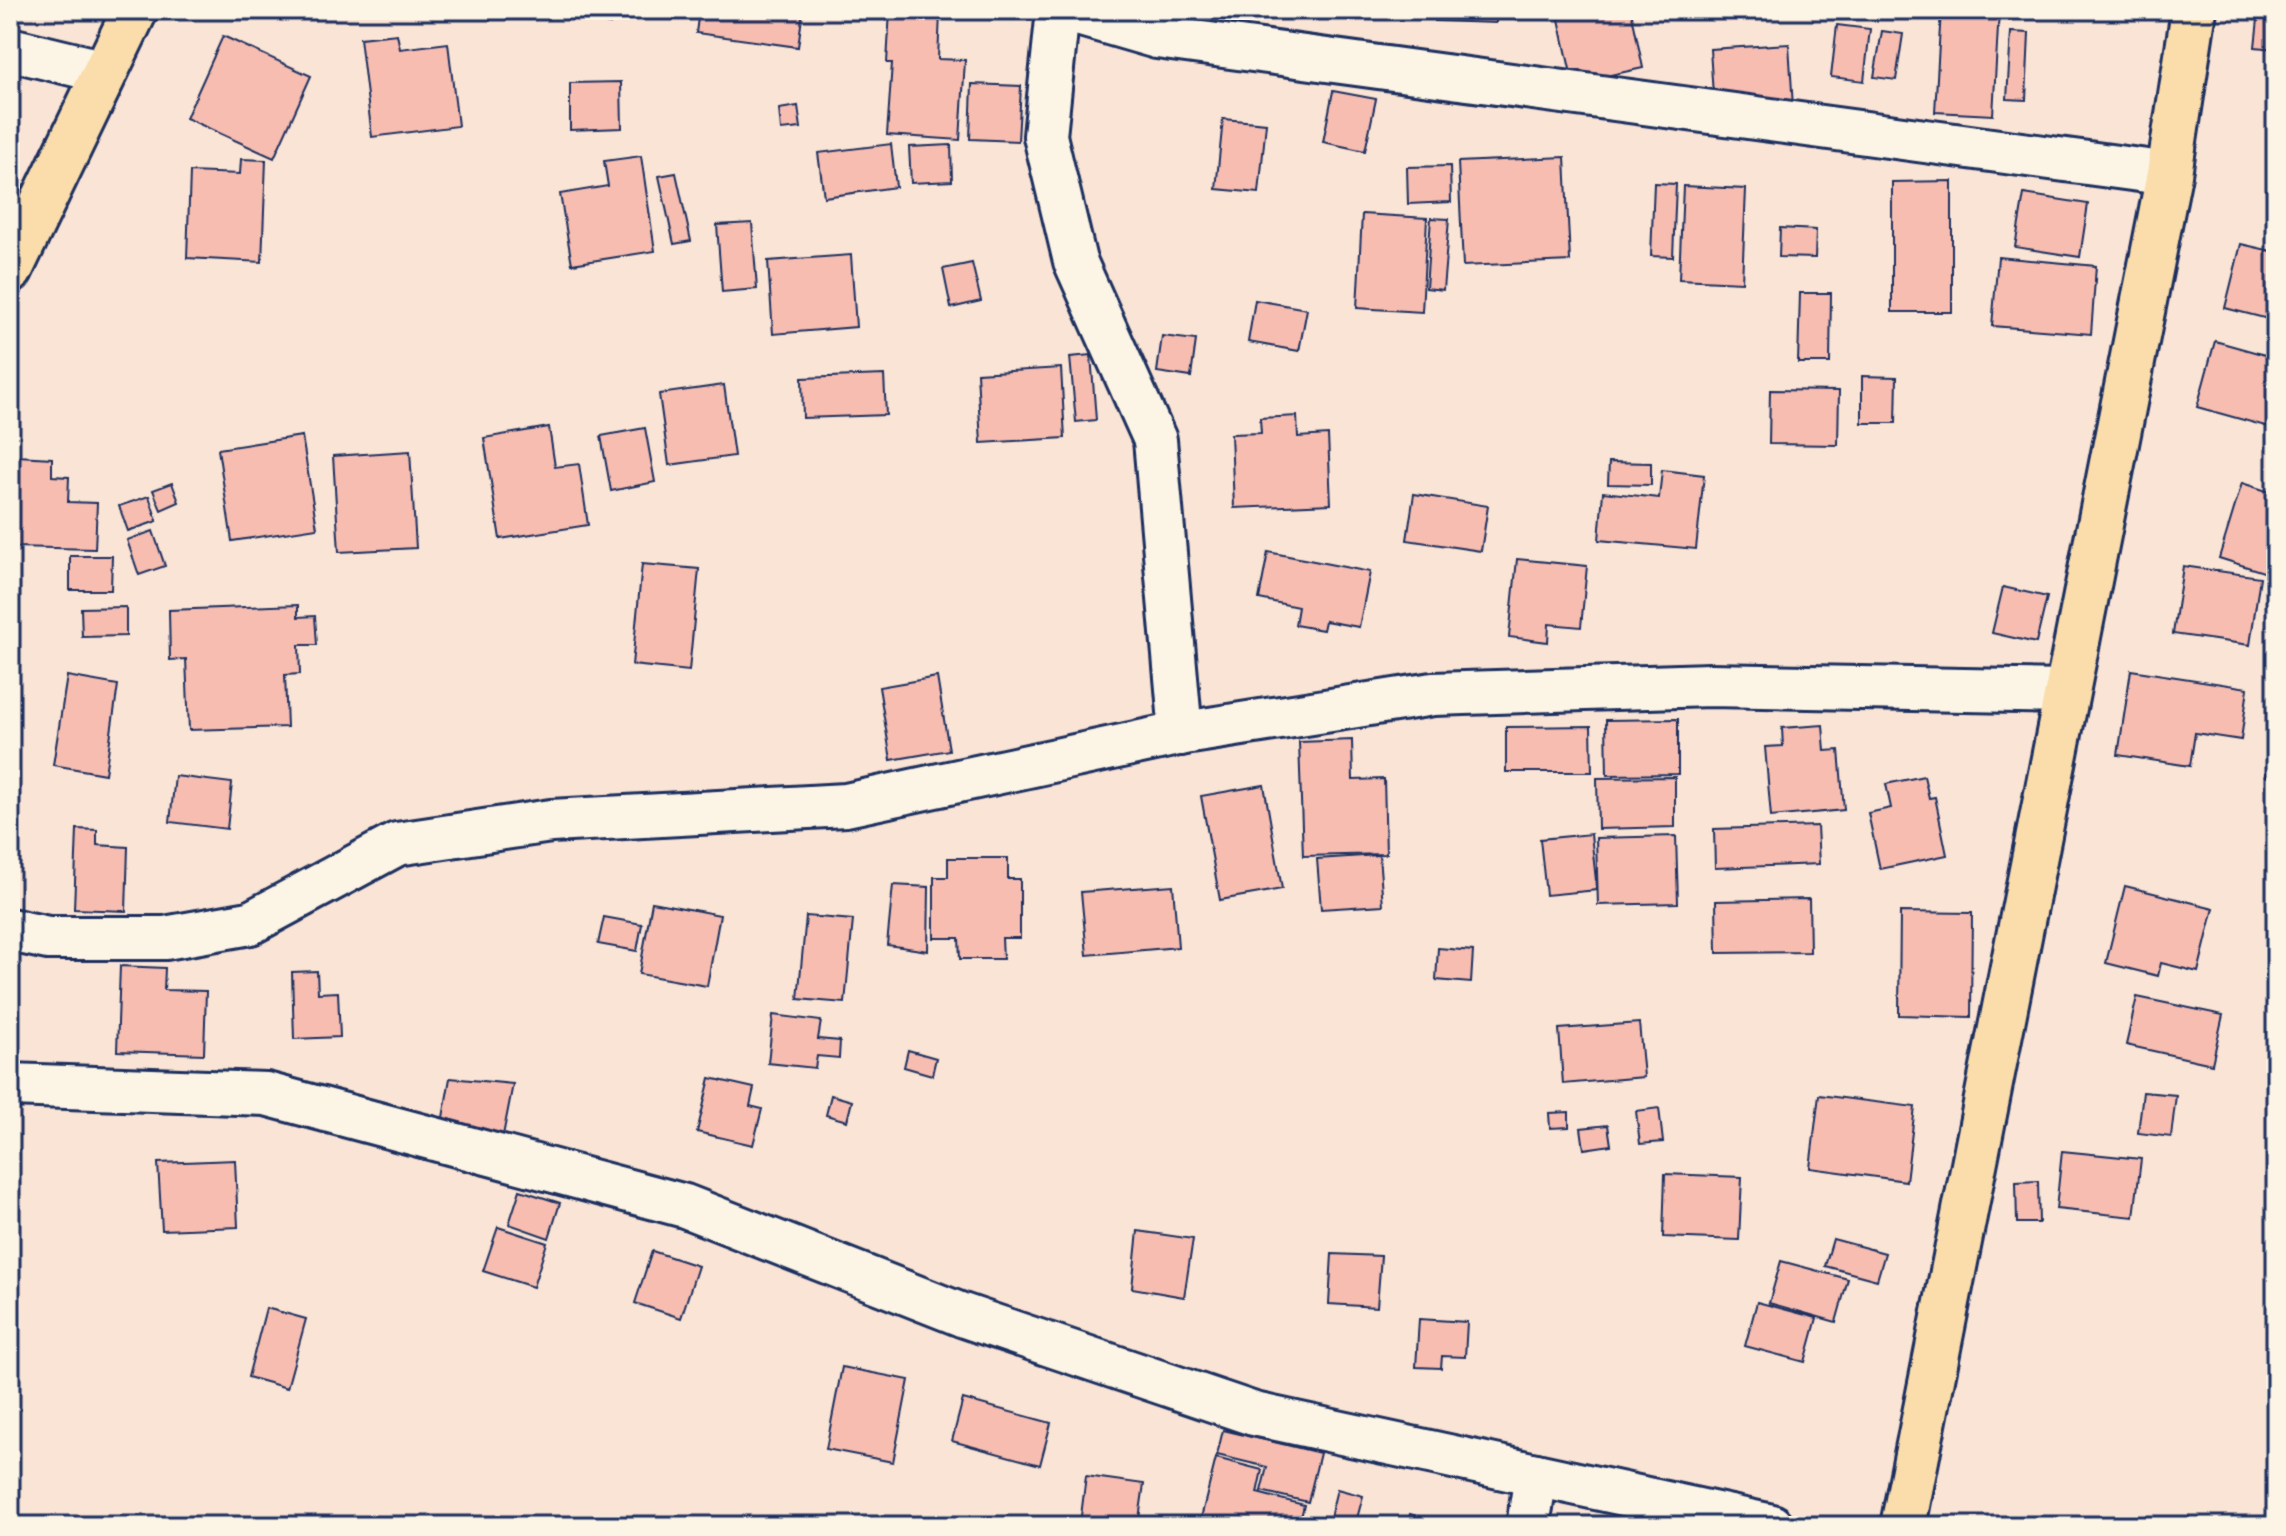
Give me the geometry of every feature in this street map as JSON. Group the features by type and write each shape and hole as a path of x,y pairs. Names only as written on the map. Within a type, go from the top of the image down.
{"main road":[{"path":"10,270 135,10"},
{"path":"1903,1526 2169,174 2194,10"}],"street":[{"path":"1181,734 1155,440 1075,261 1045,136 1061,10 1157,37 2169,174"},
{"path":"10,49 105,72"},
{"path":"10,930 48,938 165,938 250,923 397,844 551,821 846,805 1181,734 1433,694 1710,685 2067,692"},
{"path":"10,1085 266,1094 685,1206 962,1315 1254,1414 1772,1526"},
{"path":"1528,1526 1536,1475"}],"building":[{"path":"542,10 613,10 610,24"},
{"path":"699,10 803,10 798,47 696,33"},
{"path":"890,10 940,13 938,59 965,60 960,140 887,135 892,63 887,63"},
{"path":"1435,10 1496,10 1496,23 1435,21"},
{"path":"1557,10 1631,10 1643,68 1573,83"},
{"path":"1941,10 1999,10 1993,115 1935,112"},
{"path":"2259,10 2276,10 2276,49 2255,47"},
{"path":"1837,25 1870,29 1864,81 1831,77"},
{"path":"1882,31 1903,34 1896,80 1874,77"},
{"path":"2011,32 2029,33 2026,100 2007,99"},
{"path":"397,34 400,49 448,43 458,126 372,137 360,38"},
{"path":"223,36 311,76 274,158 186,118"},
{"path":"1789,44 1793,107 1714,111 1710,49"},
{"path":"621,82 622,128 570,130 570,83"},
{"path":"972,84 1021,86 1018,141 970,139"},
{"path":"1333,91 1376,99 1365,151 1323,142"},
{"path":"798,106 801,128 781,130 779,109"},
{"path":"1223,119 1266,123 1259,193 1216,189"},
{"path":"891,144 896,187 824,197 818,153"},
{"path":"951,145 952,181 911,183 909,147"},
{"path":"641,156 655,251 572,264 560,194 608,186 604,161"},
{"path":"1565,157 1570,261 1463,266 1458,162"},
{"path":"241,159 266,160 262,262 187,258 190,172 240,174"},
{"path":"1450,166 1451,202 1408,204 1407,167"},
{"path":"676,173 691,241 674,244 659,176"},
{"path":"1952,181 1952,312 1892,312 1892,182"},
{"path":"1654,183 1676,184 1673,257 1651,256"},
{"path":"1683,186 1746,189 1742,282 1679,279"},
{"path":"2024,194 2088,204 2080,257 2015,247"},
{"path":"1362,214 1427,218 1422,312 1357,308"},
{"path":"1431,218 1449,219 1443,290 1426,288"},
{"path":"752,223 757,289 722,292 717,225"},
{"path":"1780,228 1816,230 1815,258 1779,257"},
{"path":"2241,244 2276,252 2276,321 2225,308"},
{"path":"851,255 856,327 773,334 768,261"},
{"path":"1998,257 2096,266 2091,334 1992,326"},
{"path":"972,263 981,301 951,308 943,269"},
{"path":"1800,293 1831,293 1830,363 1798,363"},
{"path":"1255,300 1307,309 1299,351 1248,342"},
{"path":"1162,336 1196,340 1191,377 1157,372"},
{"path":"2215,341 2276,358 2276,429 2197,407"},
{"path":"1091,355 1096,420 1076,422 1070,357"},
{"path":"1061,368 1065,438 981,443 977,373"},
{"path":"884,375 886,415 803,418 802,378"},
{"path":"1862,376 1897,377 1896,423 1862,423"},
{"path":"724,385 734,456 669,465 659,394"},
{"path":"1770,390 1839,391 1838,445 1769,444"},
{"path":"1297,416 1298,437 1328,435 1331,504 1234,508 1231,434 1261,433 1260,418"},
{"path":"549,427 555,467 579,464 588,525 500,539 484,438"},
{"path":"645,428 655,482 611,491 601,436"},
{"path":"302,436 317,528 232,541 218,449"},
{"path":"410,451 416,548 339,552 333,456"},
{"path":"17,456 52,458 52,476 69,477 68,502 97,503 95,549 14,547"},
{"path":"1609,462 1651,463 1651,485 1608,484"},
{"path":"1662,470 1704,475 1696,549 1599,540 1603,492 1659,498"},
{"path":"172,483 179,502 161,510 153,490"},
{"path":"2242,483 2276,494 2276,576 2219,558"},
{"path":"1414,494 1488,506 1481,551 1407,540"},
{"path":"149,496 157,521 128,531 119,506"},
{"path":"153,531 165,566 139,575 127,540"},
{"path":"1268,552 1370,572 1359,627 1325,621 1323,630 1295,625 1298,607 1259,599"},
{"path":"70,556 112,556 111,590 70,590"},
{"path":"1517,559 1587,566 1581,627 1549,624 1548,642 1509,637"},
{"path":"642,564 699,569 689,671 632,665"},
{"path":"2183,566 2260,577 2250,645 2173,634"},
{"path":"2003,587 2047,597 2036,643 1992,633"},
{"path":"298,605 298,617 315,616 317,645 299,645 300,674 285,675 287,727 189,730 186,659 170,660 169,610"},
{"path":"126,607 126,636 82,637 81,608"},
{"path":"2131,670 2248,688 2241,740 2195,733 2190,766 2118,755"},
{"path":"67,676 118,685 105,774 53,765"},
{"path":"937,677 949,750 891,760 879,687"},
{"path":"1678,719 1678,774 1607,775 1606,720"},
{"path":"2276,723 2276,777 2266,776"},
{"path":"1823,725 1825,751 1839,750 1844,810 1771,817 1765,747 1783,746 1782,728"},
{"path":"1591,726 1592,772 1506,772 1506,727"},
{"path":"1352,740 1353,780 1384,779 1386,854 1303,856 1299,742"},
{"path":"175,776 232,783 227,829 170,822"},
{"path":"1924,776 1929,798 1935,797 1947,855 1880,869 1868,813 1891,808 1886,784"},
{"path":"1675,777 1675,827 1598,829 1597,778"},
{"path":"1264,785 1282,889 1220,900 1201,796"},
{"path":"1817,826 1819,864 1715,868 1714,829"},
{"path":"77,829 97,830 97,845 128,847 126,911 74,909"},
{"path":"1591,834 1597,890 1546,895 1540,839"},
{"path":"1676,836 1678,903 1598,905 1596,838"},
{"path":"1379,855 1383,905 1321,909 1317,859"},
{"path":"948,858 1008,858 1008,879 1020,879 1020,938 1002,938 1003,959 960,959 959,938 934,938 934,877 948,877"},
{"path":"893,885 929,887 928,951 887,945"},
{"path":"1173,885 1178,947 1087,955 1081,892"},
{"path":"2125,886 2214,908 2198,972 2161,963 2158,976 2106,963"},
{"path":"1809,899 1810,952 1717,953 1716,901"},
{"path":"652,902 720,915 707,986 639,974"},
{"path":"1900,912 1972,913 1971,1017 1899,1015"},
{"path":"806,916 853,920 845,1003 798,999"},
{"path":"604,917 642,924 637,951 598,944"},
{"path":"1438,948 1473,951 1471,983 1436,980"},
{"path":"120,966 165,968 164,990 206,991 204,1054 117,1051"},
{"path":"317,971 318,993 338,992 340,1037 294,1039 292,972"},
{"path":"2137,997 2223,1015 2212,1064 2126,1045"},
{"path":"773,1015 821,1021 818,1039 840,1041 839,1058 817,1056 815,1068 768,1063"},
{"path":"1639,1023 1644,1077 1563,1084 1559,1029"},
{"path":"908,1050 936,1058 932,1075 904,1067"},
{"path":"450,1078 513,1084 499,1156 439,1140"},
{"path":"710,1078 754,1088 750,1106 762,1109 753,1145 697,1132"},
{"path":"2143,1092 2176,1095 2171,1137 2138,1133"},
{"path":"831,1095 852,1101 847,1121 826,1115"},
{"path":"1819,1095 1915,1107 1906,1181 1810,1168"},
{"path":"1659,1108 1663,1142 1640,1144 1636,1111"},
{"path":"1569,1112 1569,1127 1550,1128 1549,1113"},
{"path":"1608,1125 1611,1145 1584,1149 1581,1128"},
{"path":"2062,1151 2141,1159 2134,1217 2056,1209"},
{"path":"235,1160 238,1227 162,1230 158,1163"},
{"path":"1665,1174 1742,1177 1739,1240 1663,1237"},
{"path":"2038,1181 2039,1223 2017,1223 2016,1182"},
{"path":"520,1190 560,1203 549,1238 509,1224"},
{"path":"498,1227 547,1243 533,1287 483,1271"},
{"path":"1138,1231 1193,1239 1184,1297 1132,1288"},
{"path":"1833,1239 1885,1253 1877,1280 1825,1266"},
{"path":"652,1251 698,1266 681,1318 635,1303"},
{"path":"1332,1254 1381,1256 1377,1307 1329,1304"},
{"path":"1781,1261 1848,1279 1836,1322 1769,1303"},
{"path":"1757,1302 1817,1318 1805,1362 1745,1346"},
{"path":"266,1308 306,1319 287,1388 248,1377"},
{"path":"1419,1319 1467,1322 1465,1357 1442,1356 1441,1368 1416,1367"},
{"path":"842,1367 909,1380 893,1462 826,1449"},
{"path":"963,1399 1051,1423 1040,1465 952,1441"},
{"path":"1223,1430 1320,1453 1308,1502 1261,1491 1267,1467 1217,1455"},
{"path":"1216,1458 1262,1470 1257,1493 1304,1505 1299,1526 1199,1526"},
{"path":"1086,1476 1144,1484 1138,1526 1080,1524"},
{"path":"1337,1489 1363,1496 1355,1526 1328,1526"},
{"path":"1410,1514 1451,1526 1407,1526"}]}
